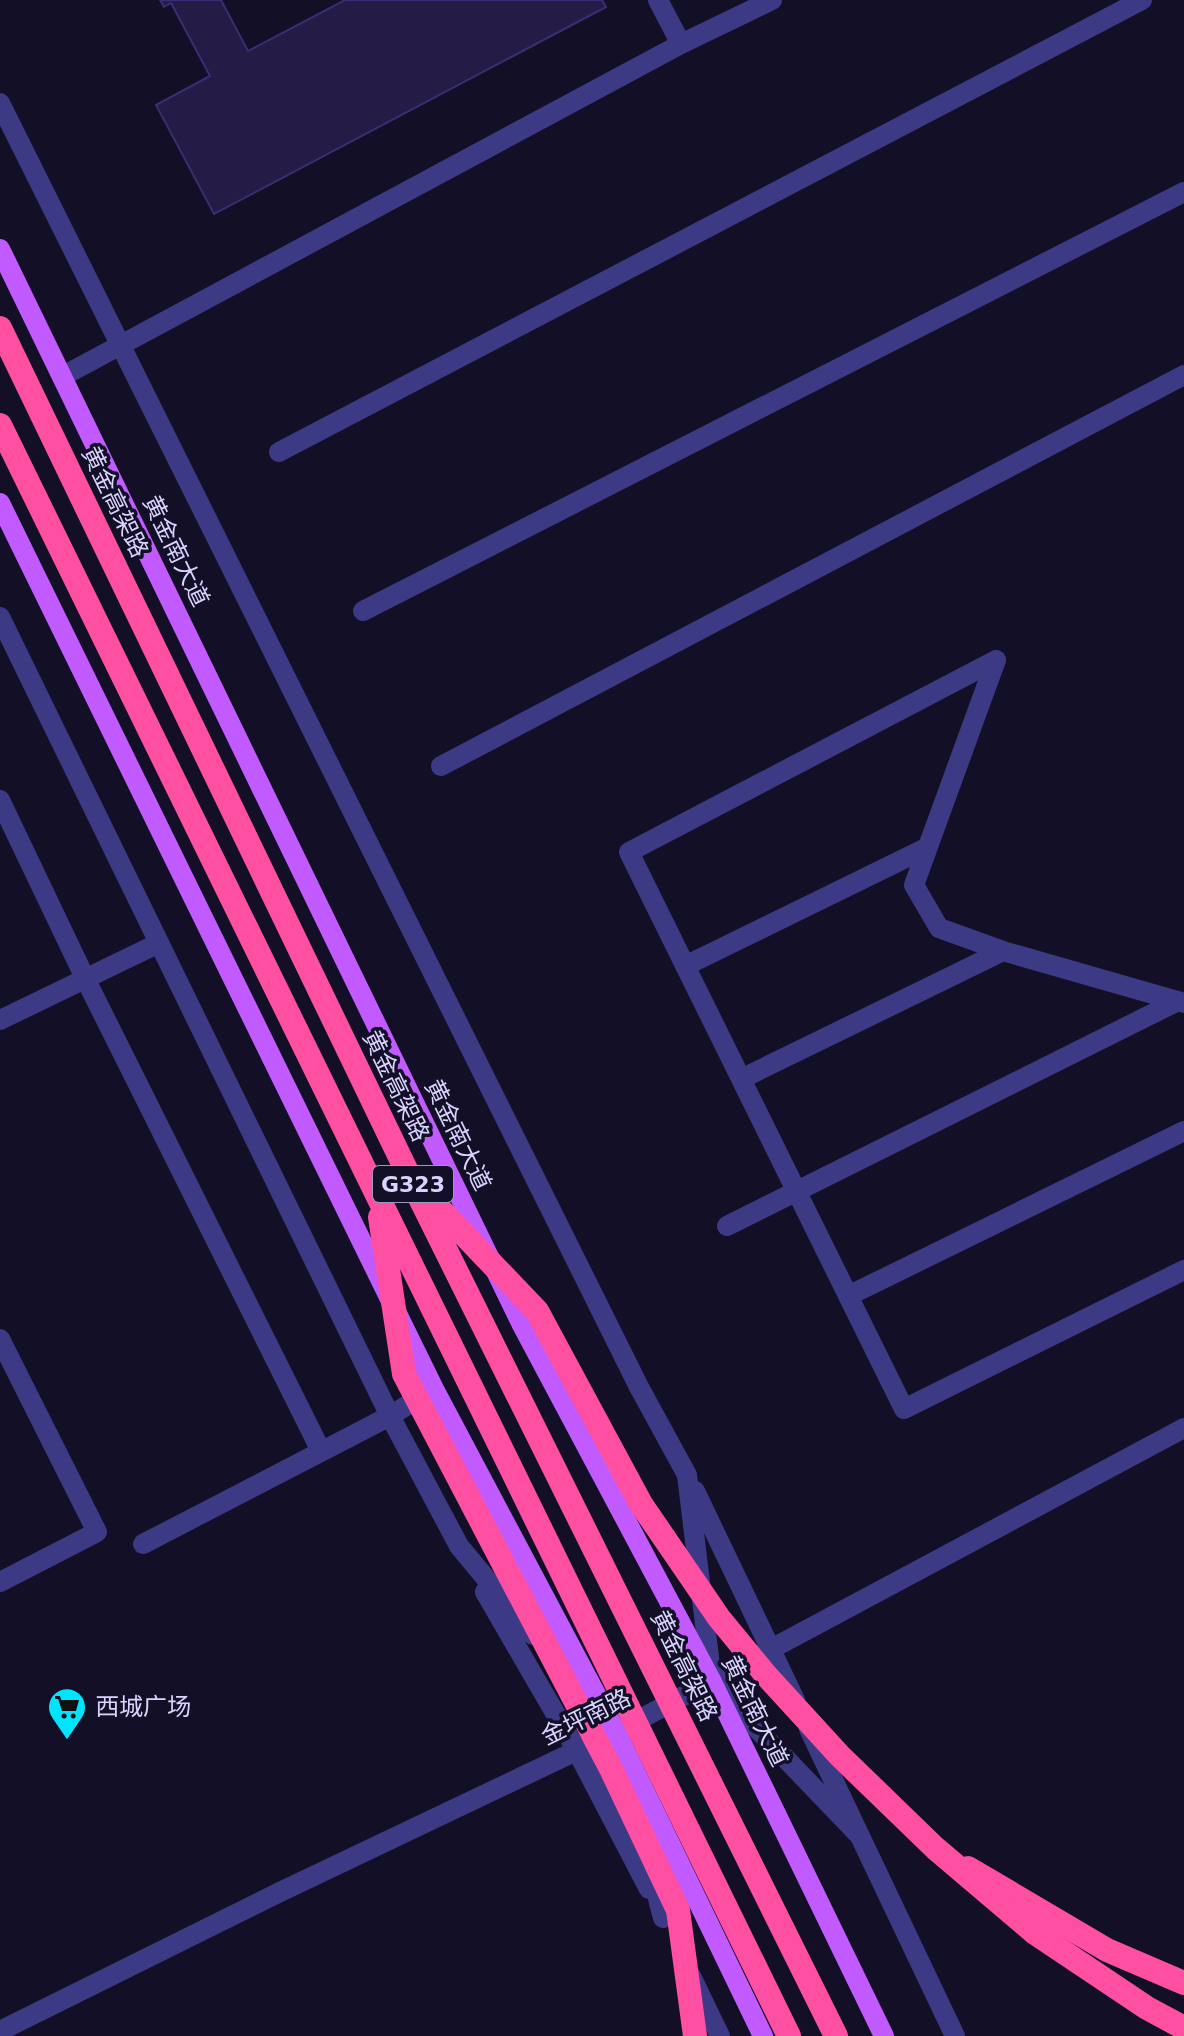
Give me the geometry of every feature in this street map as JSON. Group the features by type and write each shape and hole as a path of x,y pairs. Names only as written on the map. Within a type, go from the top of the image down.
{"highway":[{"name":"黄金高架路","path":"0,328 411,1180 836,2036"},
{"name":"G323","path":"0,425 789,2036"},
{"path":"411,1180 537,1311 641,1504 719,1618 765,1674 840,1756 935,1848 1035,1933 1147,2008 1184,2028"},
{"path":"377,1195 404,1374 612,1771 678,1910 694,2035"},
{"path":"935,1848 1107,1950 1184,1983"}],"main road":[{"name":"黄金南大道","path":"0,249 521,1323 712,1682 884,2036"},
{"path":"0,503 434,1389 616,1732 763,2036"}],"street":[{"path":"658,0 681,44"},
{"path":"63,376 681,44 772,0"},
{"path":"279,452 1142,0"},
{"path":"0,103 639,1387 687,1475 955,2036"},
{"path":"363,611 1184,192"},
{"path":"441,766 1184,375"},
{"path":"0,617 390,1416 459,1546 577,1751 720,2036"},
{"path":"1181,1002 1003,951 939,928 914,885 996,660 629,852 904,1409 1184,1270"},
{"path":"0,800 85,978 321,1451"},
{"path":"685,966 926,848"},
{"path":"0,1020 159,943"},
{"path":"741,1079 1003,951"},
{"path":"727,1226 1181,1002"},
{"path":"848,1296 1184,1131"},
{"path":"0,1339 97,1532 0,1582"},
{"path":"143,1544 390,1416 434,1389"},
{"name":"金坪南路","path":"0,2031 280,1892 616,1732 1184,1428"},
{"path":"687,1475 712,1682 859,1835"},
{"path":"459,1546 616,1732 663,1918"}],"building":[{"path":"160,0 221,0 248,51 345,0 602,0 606,7 214,214 156,105 210,76 171,3 164,7"}],"place":[{"name":"西城广场","path":"67,1741"}]}
